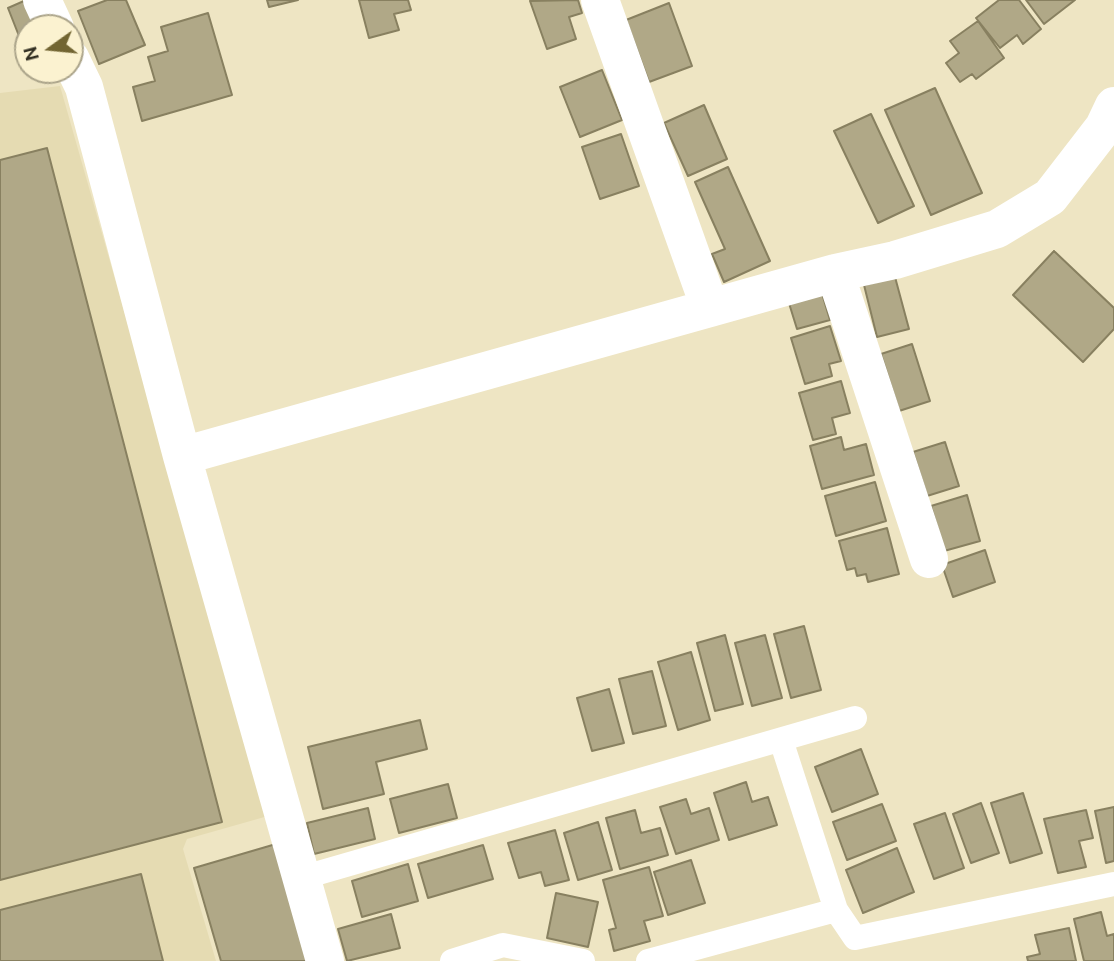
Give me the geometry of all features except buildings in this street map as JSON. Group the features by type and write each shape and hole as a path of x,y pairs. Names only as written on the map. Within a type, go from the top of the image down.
{"street":[{"path":"600,0 710,308"},
{"path":"82,84 182,456 325,961"},
{"path":"182,456 835,273 895,260 997,229 1050,197 1104,127 1114,106"},
{"path":"835,273 929,559"}],"lane":[{"path":"302,878 855,718"},
{"path":"781,740 836,910 855,938 1114,884"},
{"path":"648,961 836,910"},
{"path":"452,961 502,945 583,961"}],"shaded area":[{"path":"60,86 268,816 187,839 183,849 216,961 0,961 0,93"}]}
